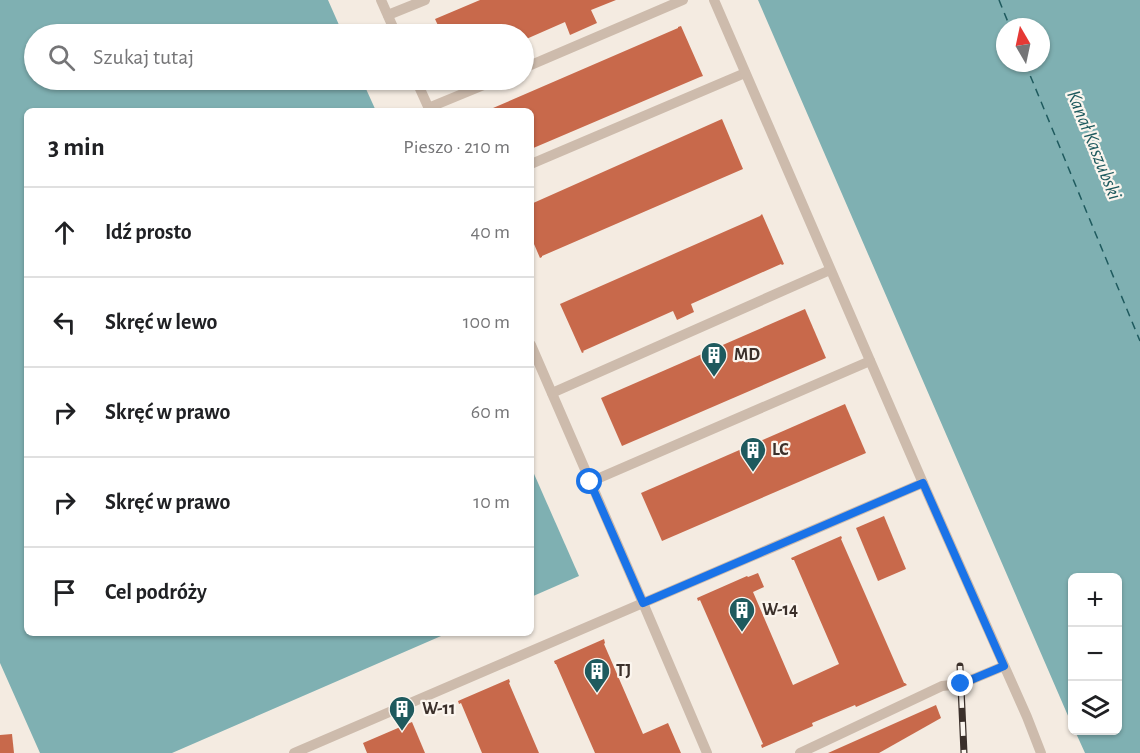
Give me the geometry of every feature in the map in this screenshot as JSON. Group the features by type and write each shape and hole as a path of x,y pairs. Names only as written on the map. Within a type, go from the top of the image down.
{"lane":[{"path":"381,0 392,24"},
{"path":"388,15 425,0"},
{"path":"534,64 683,0"},
{"path":"714,0 1041,753"},
{"path":"534,163 745,72"},
{"path":"420,90 428,108"},
{"path":"433,108 474,90"},
{"path":"552,393 830,270"},
{"path":"534,352 707,753"},
{"path":"590,482 870,361"},
{"path":"294,753 923,483"},
{"path":"800,753 942,686 961,684 1004,666"}],"water":[{"path":"0,0 328,0 339,24 24,24 24,90 367,90 375,108 24,108 24,636 441,636 172,753 40,753 0,663"},
{"name":"Kanał Kaszubski","path":"758,0 1140,0 1140,753 1085,753 1077,735 1122,735 1122,573 1068,573 1068,716"},
{"path":"534,474 579,576 534,596"}],"building":[{"path":"480,0 616,0 591,10 597,23 570,35 565,22 534,36 534,24 437,24 435,19"},
{"path":"681,26 703,76 534,148 534,108 493,108 678,28"},
{"path":"722,119 743,169 540,258 534,244 534,203"},
{"path":"762,214 784,264 691,304 694,312 677,320 673,311 582,353 560,304"},
{"name":"MD","path":"805,309 826,358 622,446 601,398"},
{"name":"LC","path":"845,404 866,453 662,541 641,493"},
{"path":"884,516 906,569 878,581 856,528"},
{"name":"W-14","path":"841,536 904,683 907,685 812,723 813,726 762,748 763,744 700,600 698,601 697,598 758,573 764,587 753,592 793,685 839,664 794,560 791,558"},
{"name":"TJ","path":"604,639 604,644 643,734 668,723 681,753 595,753 554,661"},
{"path":"509,679 539,753 482,753 461,703 459,704 458,701"},
{"path":"936,705 941,718 879,753 828,753"},
{"name":"W-11","path":"412,722 425,753 367,753 363,743"},
{"path":"12,734 14,753 0,753 0,735"}],"ferry route":[{"path":"999,0 1006,18"},
{"path":"1029,72 1140,341"}],"railway":[{"path":"960,666 964,753"}],"place":[{"name":"MD","path":"714,378"},
{"name":"LC","path":"753,473"},
{"name":"W-14","path":"742,633"},
{"name":"TJ","path":"597,694"},
{"name":"W-11","path":"402,732"}],"route":[{"path":"590,482 643,603 923,483 1004,666 961,684"}]}
